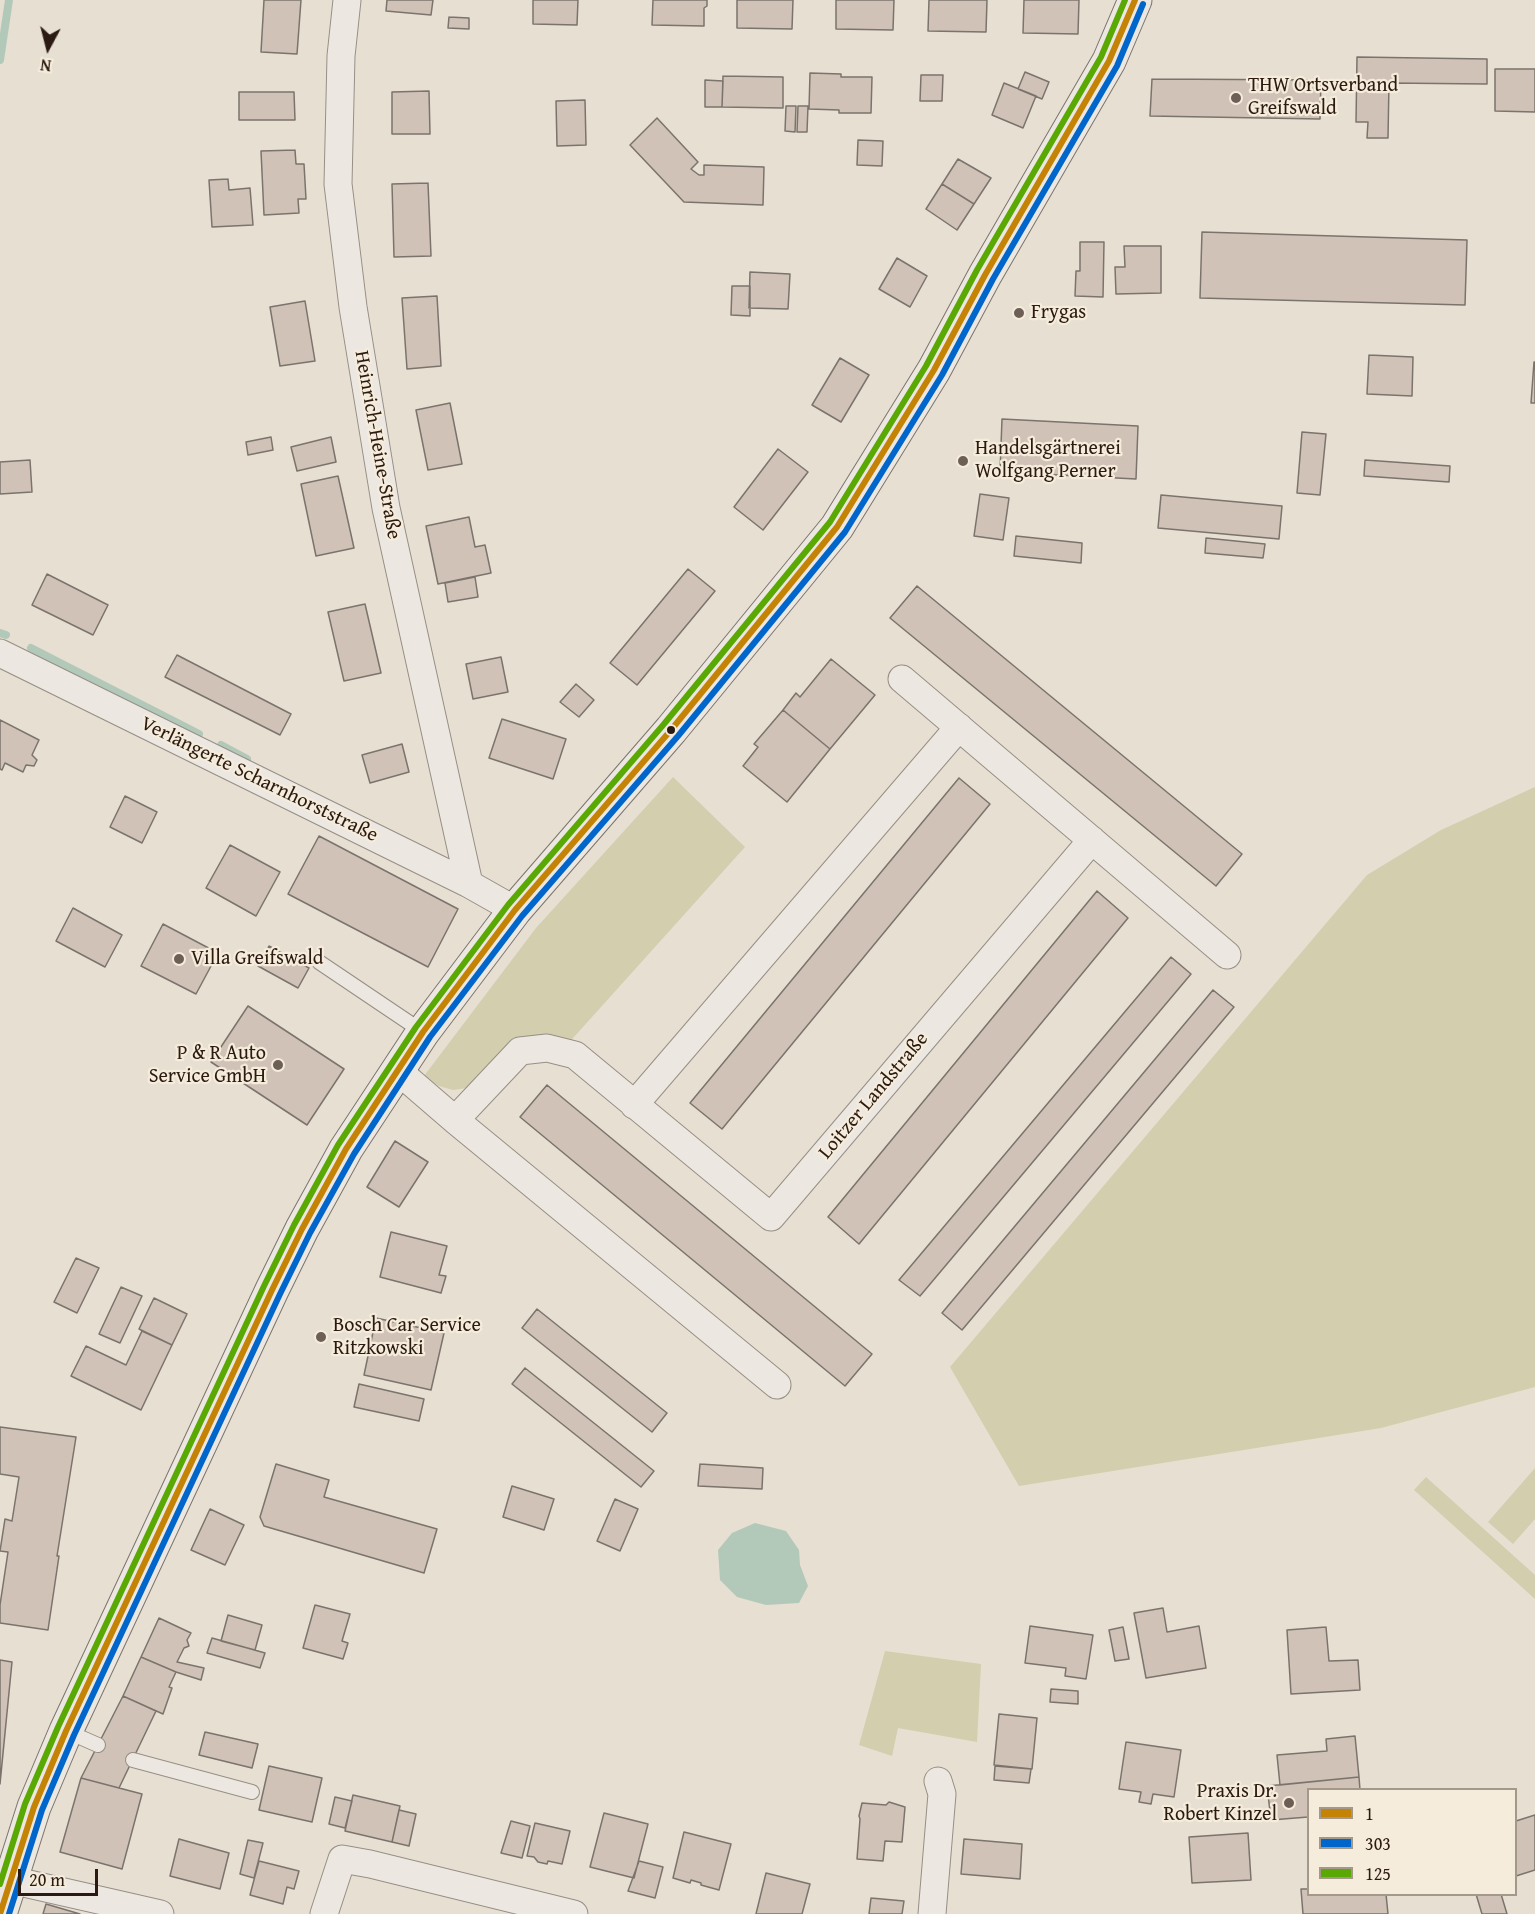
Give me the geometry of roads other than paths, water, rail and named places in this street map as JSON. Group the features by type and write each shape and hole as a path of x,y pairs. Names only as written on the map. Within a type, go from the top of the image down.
{"main road":[{"path":"0,1914 9,1865 66,1731 302,1228 346,1149 423,1032 515,910 671,730 837,527 934,370 1109,61 1135,0"}],"street":[{"name":"Heinrich-Heine-Straße","path":"347,0 341,56 338,183 353,307 386,508 470,884"},
{"name":"Verlängerte Scharnhorststraße","path":"0,653 470,884 515,910"},
{"path":"902,678 1227,955"},
{"path":"634,1105 959,727"},
{"name":"Loitzer Landstraße","path":"455,1120 520,1051 548,1048 575,1055 771,1217 1092,840"},
{"path":"397,1070 777,1385"},
{"path":"932,1914 942,1794 938,1781"},
{"path":"324,1914 342,1859 574,1914"},
{"path":"9,1865 160,1914"}],"lane":[{"path":"319,963 423,1032"},
{"path":"66,1731 98,1745"},
{"path":"133,1760 252,1792"}],"waterway":[{"path":"0,60 9,0"},
{"path":"0,633 6,635"},
{"path":"31,648 199,734"},
{"path":"221,745 247,759"}],"place":[{"name":"THW Ortsverband Greifswald","path":"1236,98"},
{"name":"Frygas","path":"1019,313"},
{"name":"Handelsgärtnerei Wolfgang Perner","path":"963,461"},
{"name":"Villa Greifswald","path":"179,959"},
{"name":"P & R Auto Service GmbH","path":"278,1065"},
{"name":"Bosch Car Service Ritzkowski","path":"321,1337"},
{"name":"Praxis Dr. Robert Kinzel","path":"1289,1803"}]}
